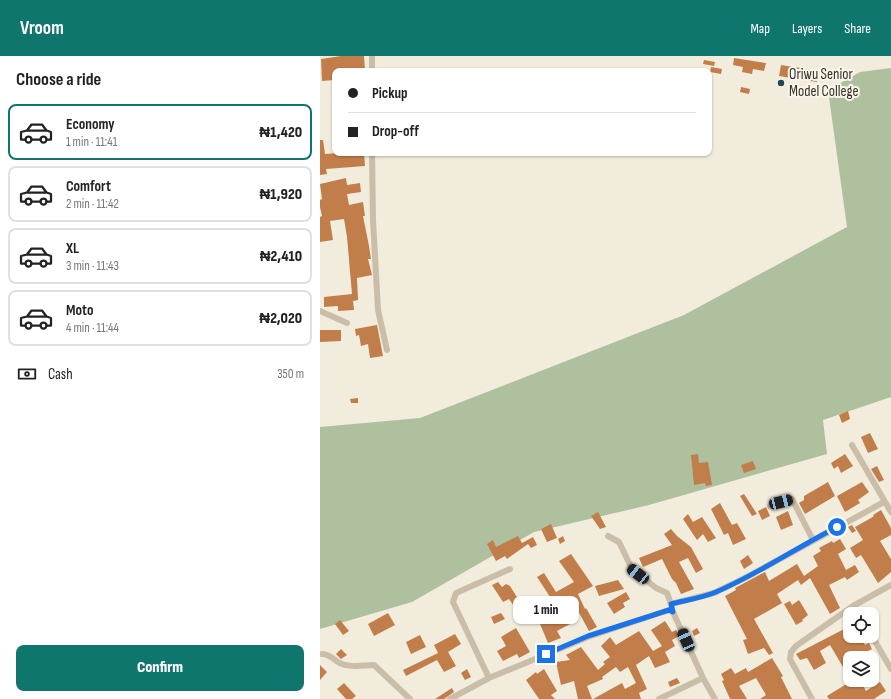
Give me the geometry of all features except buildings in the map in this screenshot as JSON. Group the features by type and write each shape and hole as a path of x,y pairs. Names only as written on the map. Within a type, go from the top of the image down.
{"street":[{"path":"372,56 372,68"},
{"path":"372,156 373,220 378,310 387,350"},
{"path":"320,311 347,323"},
{"path":"852,445 891,512"},
{"path":"770,506 792,499 813,540"},
{"path":"671,604 714,593 747,577 884,502"},
{"path":"608,536 619,542 632,569 656,588 667,593 673,612 703,678 715,699"},
{"path":"490,678 453,602 453,598 456,593 510,569"},
{"path":"812,699 790,660 791,652 796,646 854,605 891,585"},
{"path":"450,699 460,692 490,678 588,636 669,610 673,612"},
{"path":"876,643 891,669"},
{"path":"322,654 331,656 342,664 361,666 374,664 410,699"},
{"path":"659,699 703,678"}],"green space":[{"path":"891,68 891,397 823,420 827,454 649,505 534,532 412,602 320,629 320,427 420,418 684,315 847,227 828,90 860,72"}],"place":[{"name":"Oriwu Senior Model College","path":"781,83"}],"route":[{"path":"546,654 588,636 669,610 673,612 671,604 714,593 725,588 837,527"}]}
